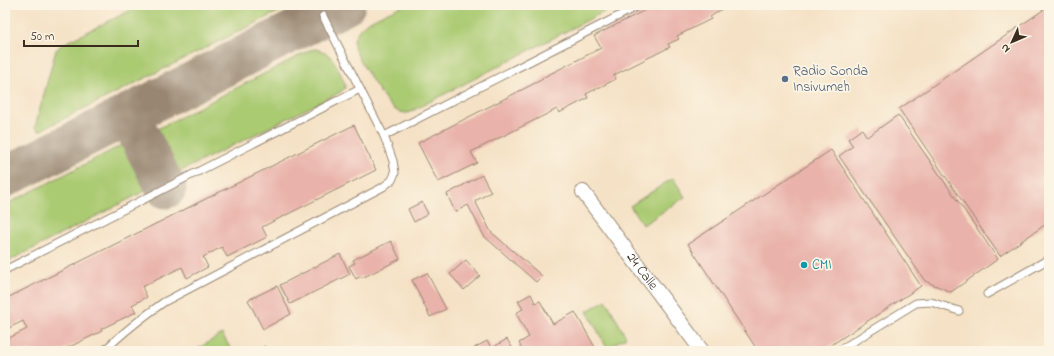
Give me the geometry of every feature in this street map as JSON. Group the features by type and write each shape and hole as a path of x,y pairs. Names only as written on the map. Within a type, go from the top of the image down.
{"street":[{"name":"24 Calle","path":"583,192 702,351"}],"lane":[{"path":"384,136 640,5"},
{"path":"104,351 132,326 164,302 383,187 392,180 395,173 393,161 384,136 323,16"},
{"path":"5,270 360,89"},
{"path":"988,294 1049,259"},
{"path":"838,351 916,303 931,302 959,311"}],"green space":[{"path":"141,5 292,5 39,131 35,127 56,50 61,45"},
{"path":"404,5 617,5 408,113 396,110 384,98 359,58 355,50 354,43 354,39 359,30 367,23"},
{"path":"315,49 331,57 345,84 345,88 341,92 181,171 170,165 157,138 159,128 310,50"},
{"path":"126,143 134,147 149,177 145,191 5,263 5,205"},
{"path":"673,178 685,197 643,225 630,206"},
{"path":"606,300 626,337 607,348 587,311"},
{"path":"222,334 232,351 194,351"}],"building":[{"path":"655,5 728,5 710,17 711,19 677,36 679,39 668,44 670,47 614,75 616,79 586,94 588,98 559,113 557,109 471,152 477,163 438,182 418,143 601,48 594,36"},
{"path":"1049,6 1049,222 1000,256 899,109"},
{"path":"898,115 998,259 951,292 925,281 839,156 853,146 848,139 862,129 867,137"},
{"path":"354,125 376,170 262,227 267,237 227,257 222,247 203,257 208,267 187,278 182,267 142,287 147,297 132,305 136,312 101,329 102,331 61,351 5,351 5,340 27,329 23,321 5,330 5,299"},
{"name":"CMI","path":"831,150 921,286 822,351 758,351 688,244"},
{"path":"482,175 491,192 475,201 491,232 542,276 536,282 484,236 468,205 455,212 447,194"},
{"path":"422,202 428,214 414,222 408,209"},
{"path":"391,241 400,259 362,278 361,276 356,279 349,266 355,263 353,260"},
{"path":"340,254 350,274 290,304 280,285"},
{"path":"466,260 480,276 464,290 450,274"},
{"path":"427,273 446,309 430,317 412,280"},
{"path":"277,286 291,314 263,329 248,300"},
{"path":"531,294 535,303 540,301 553,324 575,312 597,351 523,351 519,343 529,337 516,313 523,309 518,301"},
{"path":"507,339 514,351 475,351 474,348 487,341 492,348"},
{"path":"265,346 267,351 256,351"}],"taxiway":[{"path":"5,177 345,5"},
{"path":"128,114 166,188"}],"place":[{"name":"Radio Sonda Insivumeh","path":"785,79"},
{"name":"CMI","path":"804,265"}]}
